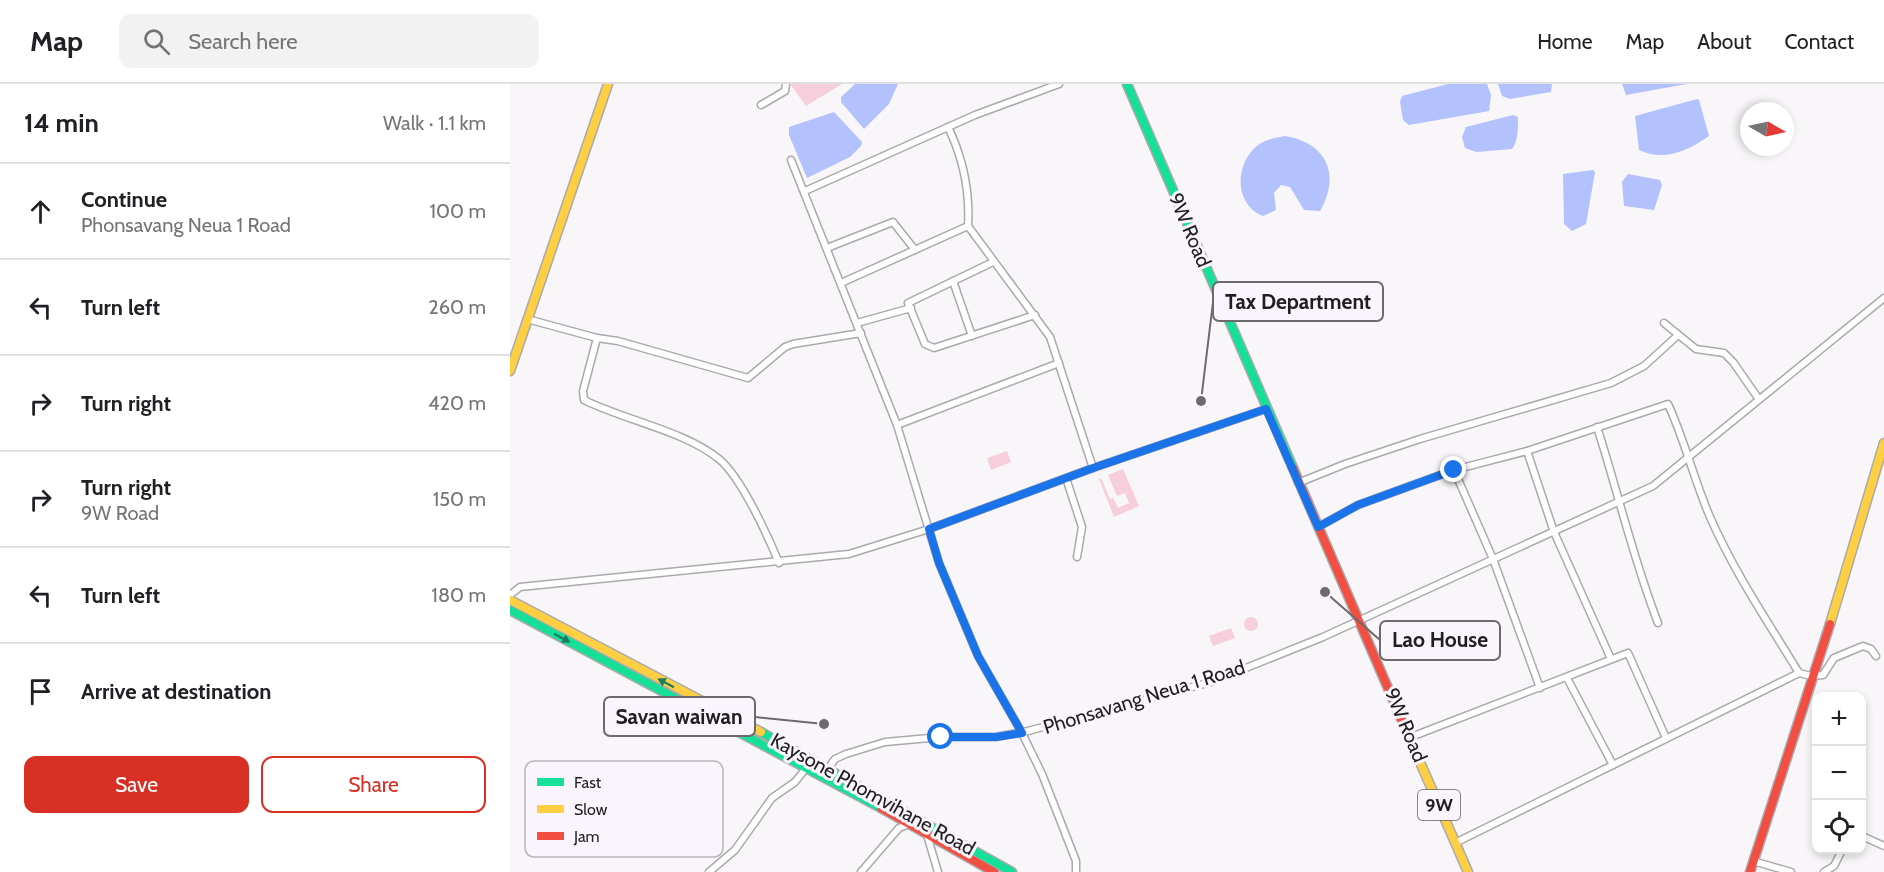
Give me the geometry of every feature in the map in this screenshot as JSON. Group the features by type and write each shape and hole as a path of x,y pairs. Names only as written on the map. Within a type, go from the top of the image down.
{"main road":[{"path":"510,370 608,84"},
{"name":"9W Road","path":"1127,84 1468,872"},
{"path":"1750,872 1811,676 1852,555 1884,443"},
{"name":"Kaysone Phomvihane Road","path":"510,600 1012,872"},
{"name":"Kaysone Phomvihane Road","path":"510,610 807,767 825,772 909,824 994,872"}],"street":[{"path":"761,105 785,91 786,84"},
{"path":"805,191 948,127 1059,84"},
{"path":"948,127 961,153 969,208 968,226 1050,337 1093,468"},
{"path":"791,160 897,424 939,563 978,656 1022,733 1068,838 1076,861 1076,872"},
{"path":"827,248 893,222 915,250"},
{"path":"841,283 968,226"},
{"path":"993,262 908,303 925,344 934,348 1035,315"},
{"path":"953,281 972,336"},
{"name":"Phonsavang Neua 1 Road","path":"825,772 835,759 885,742 941,737 996,737 1022,733 1211,682 1360,619 1653,486 1690,458 1758,398 1884,298"},
{"path":"857,323 911,308"},
{"path":"527,320 618,341 748,378 785,347 861,333"},
{"path":"1664,323 1677,336 1696,349 1724,353 1758,398"},
{"path":"1298,483 1345,464 1420,439 1611,383 1644,366 1677,336"},
{"path":"597,338 584,391 584,400 693,444 719,459 743,493 779,563"},
{"path":"897,424 1059,363"},
{"path":"1318,527 1358,505 1454,470 1527,451 1668,404 1690,458 1708,514 1728,555 1799,673"},
{"path":"510,595 520,587 779,563 849,554 929,529 1093,468 1266,409"},
{"path":"1598,427 1621,502 1637,570 1658,623"},
{"path":"1527,451 1554,532 1611,659"},
{"path":"1454,470 1493,559 1540,688"},
{"path":"1066,478 1082,527 1077,557"},
{"path":"1455,843 1799,673 1811,676 1823,675 1834,658 1863,646 1870,649 1876,656"},
{"path":"1411,738 1567,678 1625,653 1631,654 1666,738"},
{"path":"1567,678 1613,765"},
{"path":"708,872 735,850 771,798 795,782 807,767"},
{"path":"861,872 899,828 909,824"},
{"path":"927,834 938,872"},
{"path":"1866,838 1884,846"},
{"path":"1824,872 1833,866 1839,854"},
{"path":"1753,861 1791,872"}],"shaded area":[{"path":"790,84 842,84 806,106"},
{"path":"1007,451 1011,462 991,470 987,458"},
{"path":"1123,469 1139,506 1114,517 1099,479 1101,478 1110,499 1113,498 1118,508 1129,503 1125,493 1117,496 1108,475"},
{"path":"1251,617 1256,619 1258,624 1256,629 1251,631 1246,629 1244,624 1246,619"},
{"path":"1231,628 1235,638 1213,646 1209,636"}],"water":[{"path":"855,84 898,84 889,104 864,129 841,102 841,97"},
{"path":"1448,84 1487,84 1491,95 1489,111 1409,125 1403,120 1400,102 1402,96"},
{"path":"1498,84 1552,84 1551,92 1510,99 1502,96"},
{"path":"1622,84 1687,84 1626,95"},
{"path":"1697,99 1709,136 1684,150 1667,155 1639,150 1635,116"},
{"path":"834,112 862,142 861,146 850,157 807,178 789,135 789,127"},
{"path":"1513,115 1518,117 1518,125 1517,138 1512,149 1476,152 1465,148 1462,137 1466,127"},
{"path":"1285,136 1299,140 1320,153 1329,173 1326,198 1320,211 1304,210 1290,187 1281,185 1274,193 1276,210 1263,216 1253,211 1242,194 1241,173 1250,153 1258,145 1267,140"},
{"path":"1593,170 1595,172 1586,224 1572,231 1564,224 1563,174"},
{"path":"1628,174 1660,180 1662,185 1654,210 1624,206 1622,182"}],"traffic: fast":[{"path":"1127,84 1293,468"},
{"path":"510,610 881,808"},
{"path":"761,732 1012,872"}],"traffic: slow":[{"path":"510,371 608,84"},
{"path":"1830,624 1884,443"},
{"path":"510,600 761,732"},
{"path":"1416,753 1468,872"}],"traffic: jam":[{"path":"1293,468 1416,753"},
{"path":"1750,872 1830,624"},
{"path":"881,808 994,872"}],"place":[{"name":"Tax Department","path":"1201,401"},
{"name":"Lao House","path":"1325,592"},
{"name":"Savan waiwan","path":"824,724"}],"route":[{"path":"941,737 996,737 1022,733 978,656 939,563 929,529 1093,468 1266,409 1318,527 1358,505 1454,470"}]}
